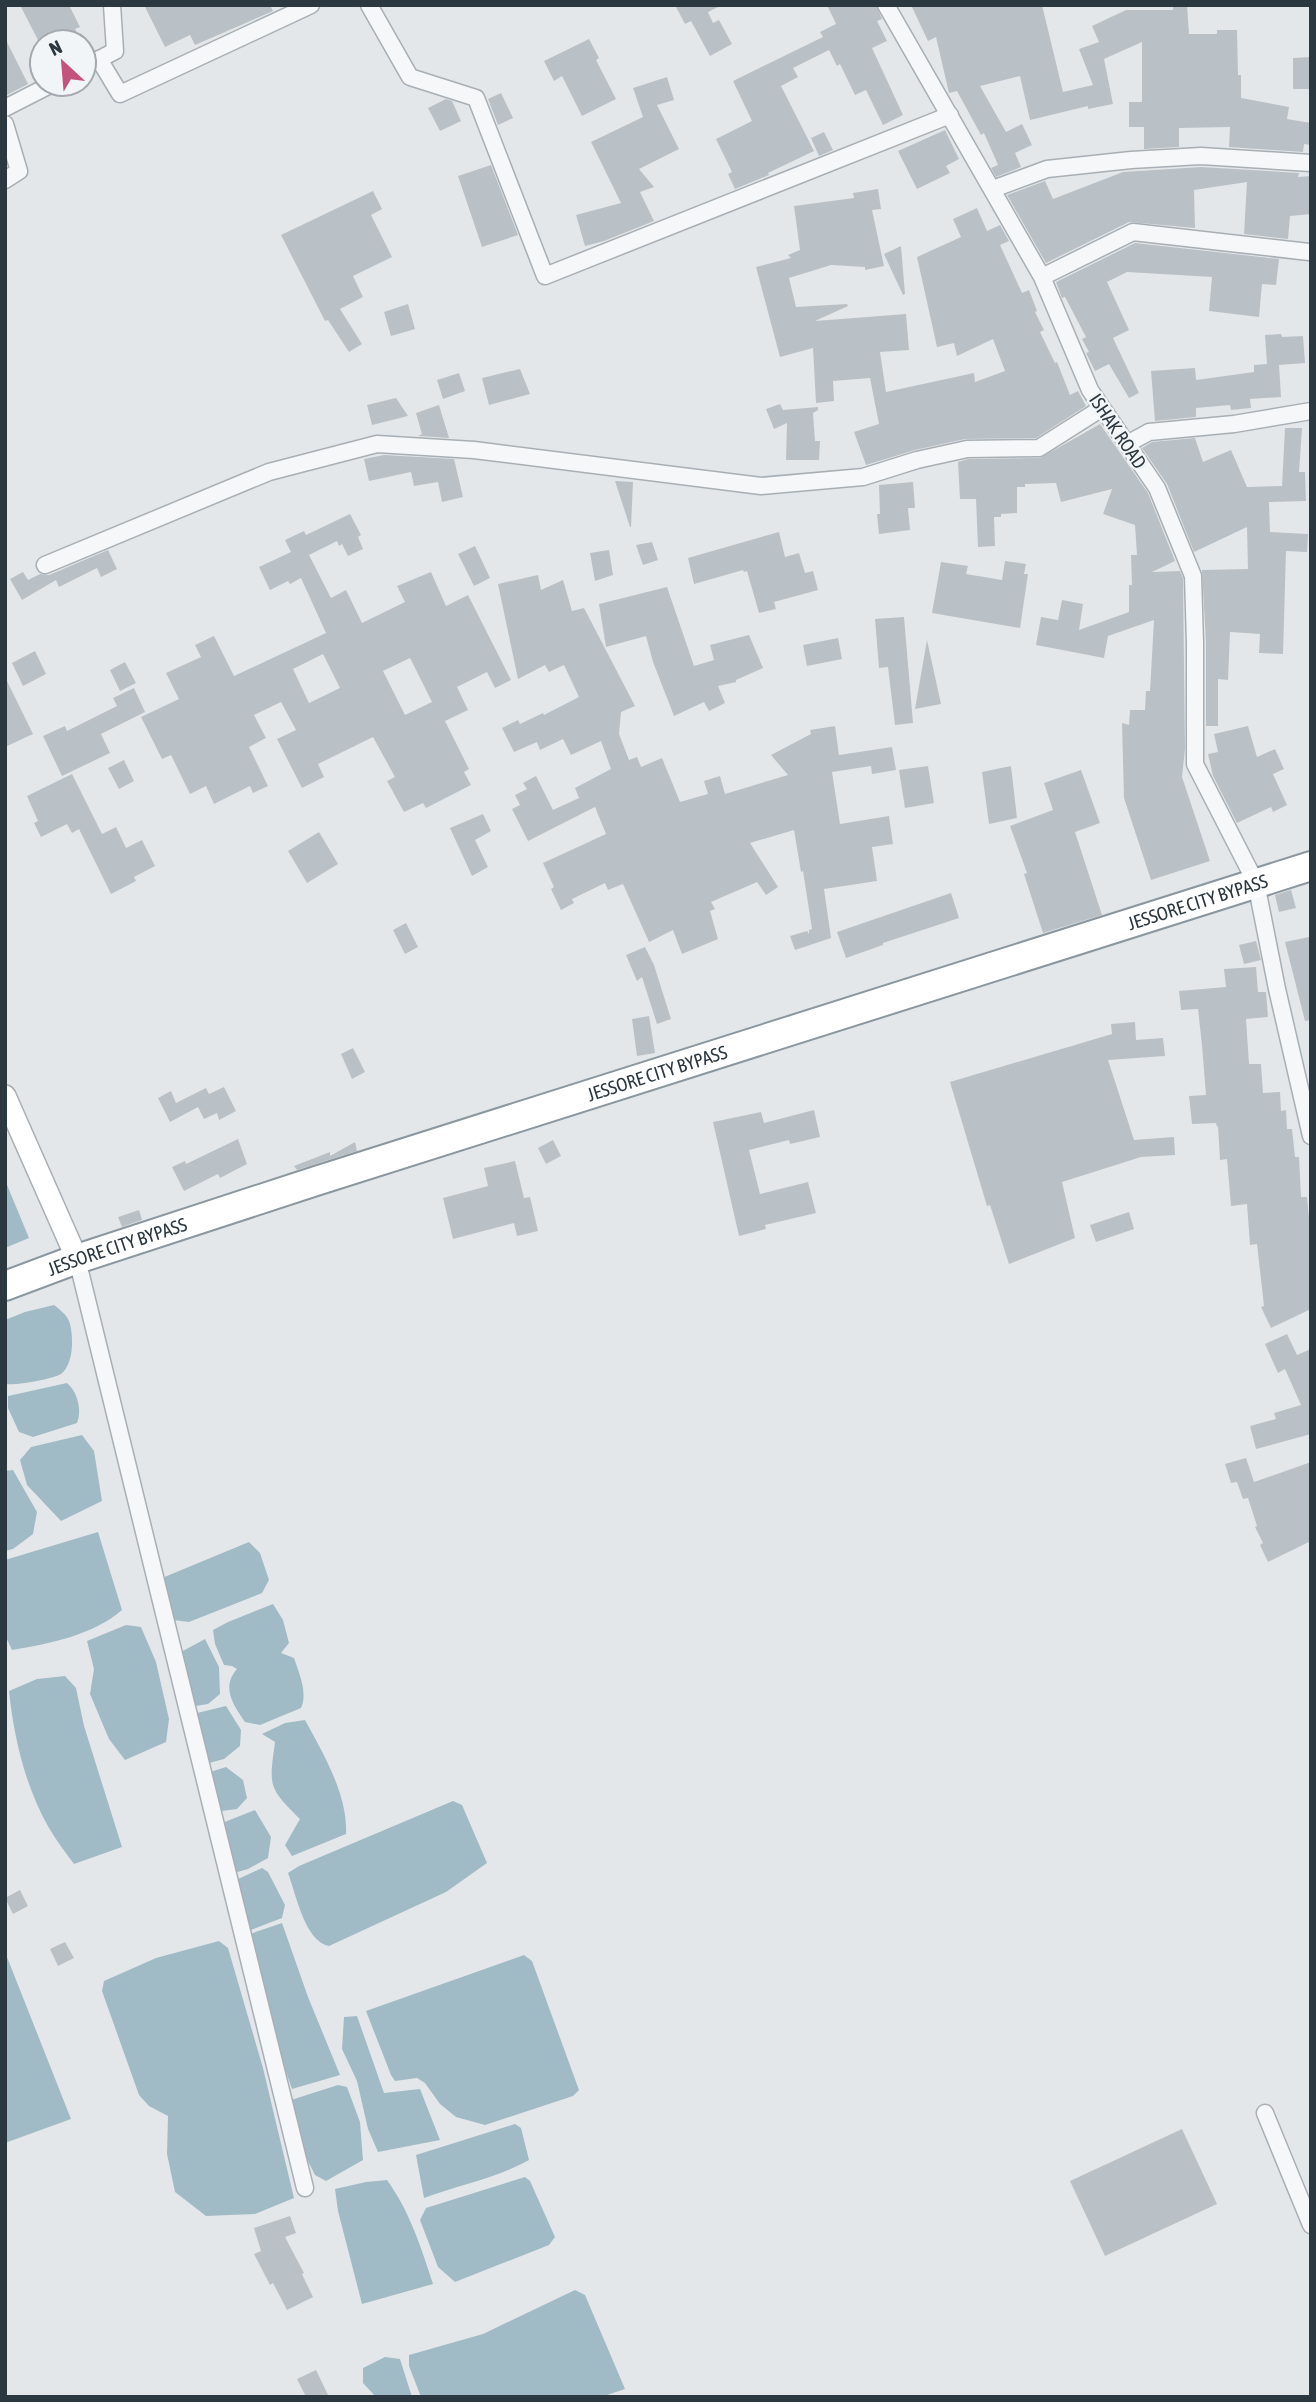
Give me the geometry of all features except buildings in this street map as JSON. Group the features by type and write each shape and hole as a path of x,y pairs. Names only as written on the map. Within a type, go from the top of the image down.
{"highway":[{"name":"JESSORE CITY BYPASS","path":"5,1286 77,1259 1311,866"}],"street":[{"path":"112,5 116,51 99,60 120,94 311,5"},
{"path":"369,5 410,77 476,98 545,276 950,115"},
{"name":"ISHAK ROAD","path":"886,5 1042,276 1090,390 1157,488 1193,576 1195,764 1256,883 1311,1136"},
{"path":"5,108 28,96"},
{"path":"5,124 19,171 5,180"},
{"path":"993,189 1047,169 1131,160 1201,156 1311,163"},
{"path":"1042,276 1133,232 1309,252"},
{"path":"45,565 269,472 377,444 474,450 761,486 863,477 917,460 967,449 1039,448 1102,408"},
{"path":"1127,444 1149,432 1234,424 1311,411"},
{"path":"5,1096 77,1259 305,2188"},
{"path":"1265,2113 1311,2225"}],"water":[{"path":"5,1180 29,1238 5,1248"},
{"path":"54,1305 67,1317 71,1327 71,1357 65,1370 57,1376 42,1380 6,1384 5,1320"},
{"path":"67,1383 78,1402 77,1423 33,1437 19,1432 8,1408 8,1396"},
{"path":"82,1435 94,1451 102,1501 61,1521 27,1485 20,1460 31,1447"},
{"path":"13,1470 37,1512 33,1534 13,1549 5,1551 5,1471"},
{"path":"98,1532 122,1610 84,1632 12,1650 5,1635 5,1560"},
{"path":"249,1542 260,1553 269,1580 262,1593 189,1622 173,1620 162,1578"},
{"path":"273,1604 283,1620 289,1643 281,1653 294,1658 304,1696 301,1708 260,1725 245,1722 233,1703 229,1689 237,1669 224,1665 215,1644 213,1630"},
{"path":"126,1625 141,1627 156,1662 169,1719 166,1742 125,1760 109,1739 90,1694 94,1669 87,1641"},
{"path":"205,1639 219,1667 220,1694 208,1704 189,1707 168,1659"},
{"path":"65,1676 76,1688 84,1726 122,1847 74,1864 49,1828 33,1795 18,1744 9,1691 37,1679"},
{"path":"226,1706 241,1730 240,1746 224,1759 205,1764 193,1714"},
{"path":"305,1720 339,1789 346,1819 346,1834 292,1856 285,1845 300,1819 276,1792 272,1778 275,1742 262,1734 285,1723"},
{"path":"226,1767 243,1780 247,1798 237,1809 214,1812 207,1773"},
{"path":"453,1801 462,1805 487,1863 446,1892 329,1946 321,1943 302,1916 288,1873"},
{"path":"255,1810 271,1837 268,1858 234,1873 217,1825"},
{"path":"262,1868 268,1872 285,1905 282,1918 251,1930 241,1922 233,1886 238,1879"},
{"path":"282,1923 340,2075 292,2089 241,1937"},
{"path":"219,1941 228,1948 263,2068 294,2198 255,2214 206,2216 175,2192 167,2154 168,2116 149,2106 139,2095 102,1991 104,1981 156,1958"},
{"path":"5,1952 71,2119 5,2143"},
{"path":"524,1955 532,1961 579,2090 573,2096 485,2125 456,2117 440,2104 425,2083 417,2078 395,2081 366,2011"},
{"path":"357,2016 384,2093 420,2089 440,2140 378,2152 368,2129 357,2081 342,2049 344,2017"},
{"path":"338,2085 347,2087 360,2122 363,2160 326,2181 315,2175 287,2119 288,2101"},
{"path":"515,2124 521,2128 529,2160 491,2177 424,2198 416,2155"},
{"path":"525,2177 530,2181 555,2237 549,2245 455,2282 438,2267 420,2220 426,2208"},
{"path":"387,2180 408,2217 433,2284 362,2304 338,2211 335,2189"},
{"path":"575,2290 585,2295 625,2389 601,2397 421,2397 409,2366 409,2355 483,2334"},
{"path":"385,2357 400,2359 412,2397 376,2397 363,2383 363,2368"}]}
